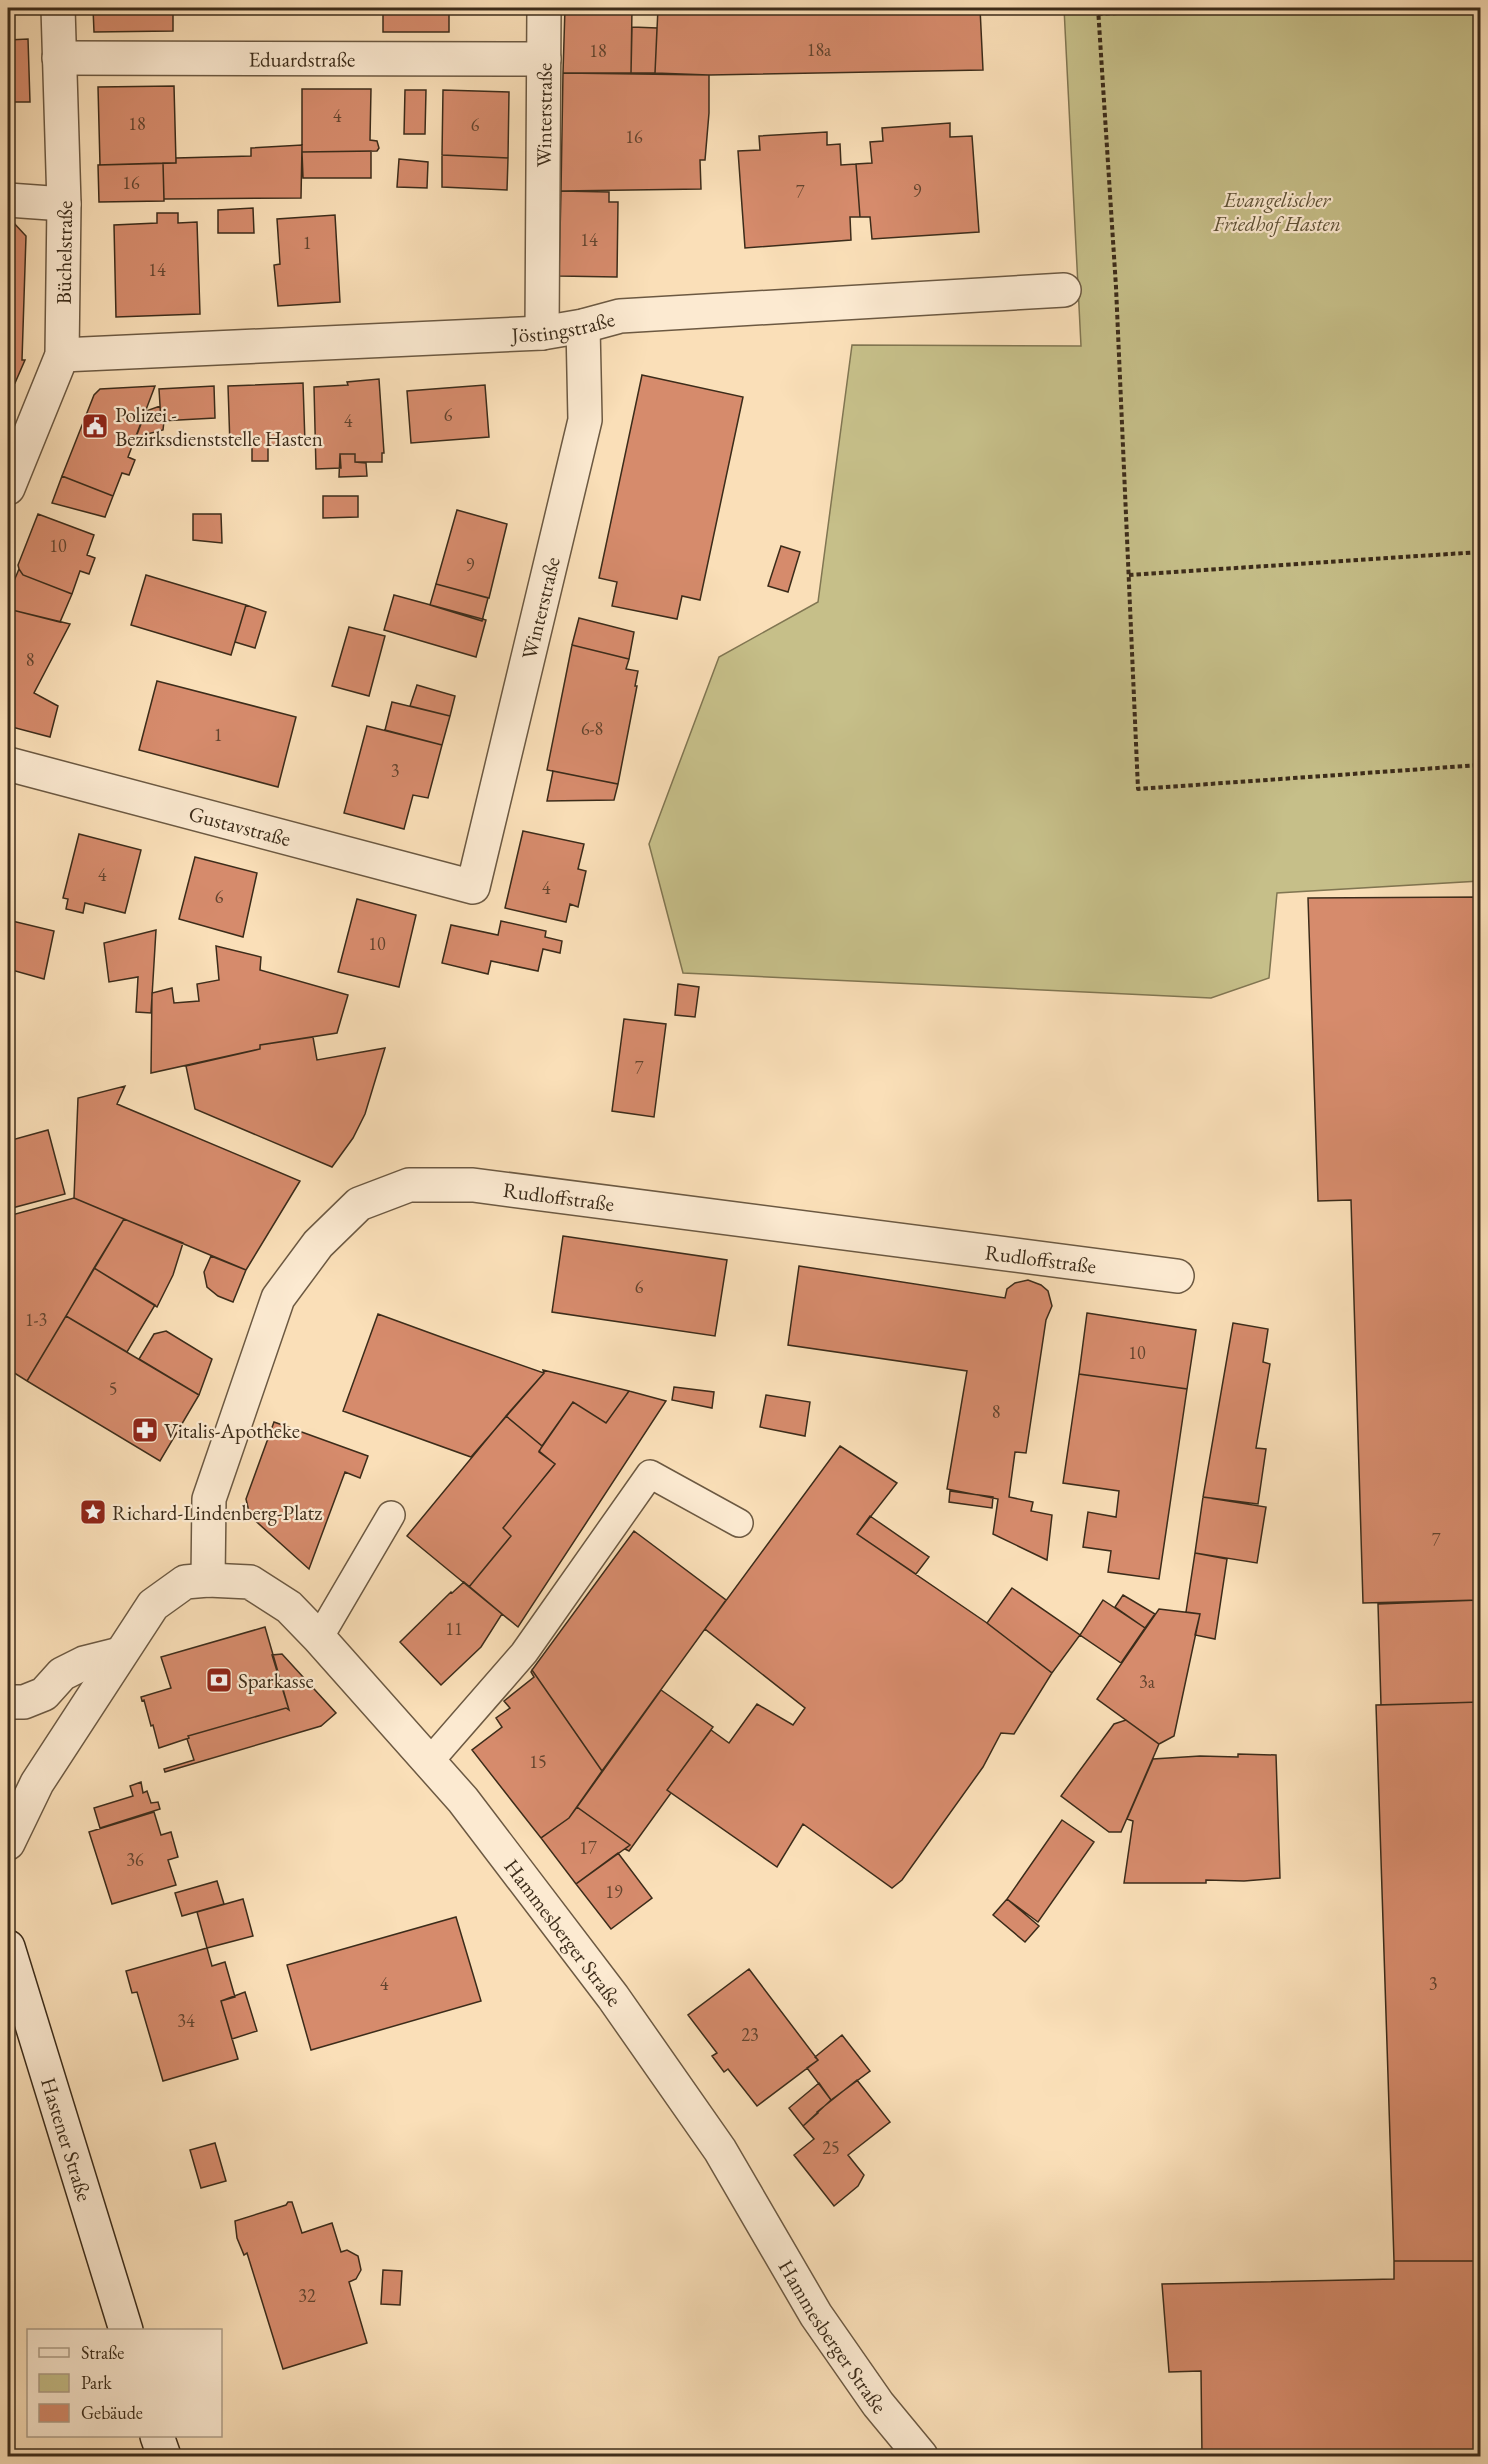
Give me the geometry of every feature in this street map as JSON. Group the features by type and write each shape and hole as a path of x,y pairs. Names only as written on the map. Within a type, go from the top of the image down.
{"street":[{"name":"Büchelstraße","path":"8,488 62,355 64,204 58,8"},
{"name":"Winterstraße","path":"542,333 544,8"},
{"name":"Eduardstraße","path":"59,58 544,59"},
{"path":"8,200 64,204"},
{"name":"Jöstingstraße","path":"62,355 542,333 583,326 620,316 1064,290"},
{"name":"Winterstraße","path":"473,887 585,420 583,326"},
{"name":"Gustavstraße","path":"8,764 473,887"},
{"name":"Rudloffstraße","path":"208,1580 209,1499 278,1298 318,1244 359,1204 409,1185 473,1185 1178,1276"},
{"name":"Hammesberger Straße","path":"8,1843 37,1783 153,1605 186,1582 208,1580 250,1582 289,1607 463,1800 627,2016 720,2150 816,2315 878,2404 921,2457"},
{"path":"8,1702 24,1702 44,1694 62,1674 84,1663 120,1654"},
{"name":"Hastener Straße","path":"8,1947 125,2329"},
{"path":"157,2437 164,2457"}],"lane":[{"path":"429,1762 524,1653 650,1474 739,1523"},
{"path":"319,1638 391,1515"}],"path":[{"path":"1098,8 1116,286 1138,789 1480,765"},
{"path":"1098,14 1205,8"},
{"path":"1129,575 1480,552"}],"green space":[{"name":"Evangelischer Friedhof Hasten","path":"1064,8 1480,8 1480,881 1277,893 1269,978 1211,998 683,973 649,844 719,657 818,602 852,345 1081,346"}],"building":[{"path":"93,8 173,8 173,31 94,32"},
{"path":"383,8 449,8 449,32 383,32"},
{"path":"565,8 632,8 631,73 563,73"},
{"path":"658,8 980,8 983,70 709,75 655,73"},
{"path":"632,27 657,28 655,73 631,73"},
{"path":"28,39 30,102 8,102 8,40"},
{"path":"563,73 709,75 705,160 700,160 701,189 561,191"},
{"path":"174,86 176,163 100,165 98,87"},
{"path":"302,89 371,89 370,140 377,141 379,148 377,151 302,152"},
{"path":"405,90 426,90 425,134 404,134"},
{"path":"443,90 509,92 508,158 442,155"},
{"path":"950,123 950,137 972,136 979,232 872,239 870,217 860,217 856,164 872,163 870,142 883,141 882,128"},
{"path":"827,132 827,145 840,144 841,165 856,164 860,217 850,217 851,240 745,248 738,151 760,150 759,136"},
{"path":"302,145 301,198 164,199 163,163 176,163 176,158 251,156 251,148"},
{"path":"371,151 371,178 303,178 302,152"},
{"path":"442,155 508,158 507,190 442,187"},
{"path":"399,159 428,162 427,188 397,187"},
{"path":"163,163 164,201 99,202 98,165"},
{"path":"561,191 609,192 609,202 618,202 617,277 559,276"},
{"path":"253,208 254,233 218,233 218,210"},
{"path":"157,213 178,213 178,223 197,222 200,314 116,317 114,225 157,223"},
{"path":"335,215 340,302 278,306 274,265 280,264 277,219"},
{"path":"8,221 12,221 26,236 22,360 25,360 15,383 8,380"},
{"path":"642,375 743,397 700,600 682,596 677,619 612,606 617,582 599,578"},
{"path":"379,379 384,453 382,453 382,462 355,462 355,454 340,454 341,468 316,469 314,387 348,385 347,382"},
{"path":"303,383 305,443 268,445 268,461 252,461 252,446 230,446 228,386"},
{"path":"485,385 489,437 411,443 407,391"},
{"path":"155,386 128,457 135,460 129,475 122,473 113,496 62,476 94,395 100,389"},
{"path":"214,386 215,418 161,421 159,389"},
{"path":"160,406 161,421 164,421 163,430 136,437 146,411"},
{"path":"340,454 355,454 355,462 366,463 367,476 339,477"},
{"path":"62,476 113,496 105,517 52,503"},
{"path":"323,496 358,496 358,517 323,518"},
{"path":"457,510 507,524 489,598 436,584"},
{"path":"38,514 94,535 87,555 95,558 89,574 80,571 72,594 23,575 19,569 18,565"},
{"path":"193,514 221,514 222,543 193,540"},
{"path":"781,546 800,552 788,592 768,586"},
{"path":"19,569 23,575 72,594 60,622 8,609 8,595"},
{"path":"146,575 246,605 231,655 131,625"},
{"path":"436,584 488,598 482,621 430,605"},
{"path":"394,595 486,620 476,657 384,630"},
{"path":"246,605 266,612 255,648 235,642"},
{"path":"8,609 70,624 34,693 58,706 50,737 8,726"},
{"path":"579,618 634,632 629,659 572,645"},
{"path":"349,627 385,636 369,696 332,686"},
{"path":"572,645 629,659 626,669 638,671 618,784 547,770"},
{"path":"157,681 296,717 278,787 139,750"},
{"path":"417,685 455,696 450,716 410,706"},
{"path":"392,702 450,716 442,745 385,730"},
{"path":"367,726 442,745 428,798 413,795 404,829 344,813"},
{"path":"553,771 618,784 614,800 547,801"},
{"path":"523,831 584,844 578,869 586,871 578,907 570,904 566,922 505,908"},
{"path":"79,834 141,850 125,913 85,903 83,913 66,909 68,899 63,898"},
{"path":"195,857 257,873 243,937 179,919"},
{"path":"1480,897 1480,1600 1363,1603 1351,1200 1318,1201 1308,898"},
{"path":"357,899 416,915 399,987 338,972"},
{"path":"8,920 54,931 44,979 8,969"},
{"path":"501,921 546,931 545,937 562,941 560,953 543,949 538,971 491,961 488,974 442,963 451,925 498,935"},
{"path":"156,930 151,1013 136,1012 138,977 109,982 104,943"},
{"path":"216,946 261,957 260,970 348,995 337,1033 260,1045 260,1049 151,1073 152,993 172,988 174,1003 199,1001 197,984 219,980"},
{"path":"678,984 699,987 695,1017 675,1015"},
{"path":"624,1019 666,1024 654,1117 612,1111"},
{"path":"313,1037 317,1060 385,1048 365,1114 353,1138 332,1167 195,1109 186,1066 260,1049 260,1045"},
{"path":"125,1086 117,1104 300,1181 246,1270 74,1198 78,1098"},
{"path":"48,1130 65,1194 12,1208 8,1192 8,1141"},
{"path":"8,1192 12,1208 8,1210"},
{"path":"74,1198 124,1219 27,1381 8,1369 8,1216"},
{"path":"124,1219 183,1243 173,1275 157,1307 94,1268"},
{"path":"563,1236 727,1260 715,1336 552,1312"},
{"path":"211,1256 246,1270 233,1302 218,1296 207,1287 204,1272"},
{"path":"799,1266 1005,1298 1007,1289 1015,1283 1028,1280 1041,1285 1048,1291 1052,1306 1046,1320 1026,1453 1015,1452 1009,1497 1033,1502 1031,1511 1052,1515 1047,1560 993,1534 998,1499 947,1489 967,1371 788,1345"},
{"path":"94,1268 155,1305 127,1352 66,1316"},
{"path":"1087,1313 1196,1330 1187,1389 1079,1374"},
{"path":"378,1314 544,1373 471,1457 343,1411"},
{"path":"66,1316 199,1395 160,1461 27,1381"},
{"path":"1233,1323 1268,1329 1263,1362 1270,1364 1256,1448 1266,1449 1258,1504 1203,1497"},
{"path":"166,1331 212,1359 199,1395 139,1359 154,1334"},
{"path":"543,1370 629,1391 606,1423 573,1402 542,1446 506,1416 544,1373"},
{"path":"1079,1374 1187,1389 1159,1579 1108,1572 1111,1551 1083,1547 1088,1512 1116,1517 1119,1491 1063,1483"},
{"path":"674,1387 714,1392 712,1408 672,1400"},
{"path":"629,1391 666,1401 518,1627 469,1587 511,1536 503,1528 555,1464 539,1451 573,1402 606,1423"},
{"path":"766,1395 810,1402 805,1436 760,1427"},
{"path":"506,1416 542,1446 539,1452 555,1464 503,1528 511,1536 469,1587 407,1536"},
{"path":"274,1422 368,1456 360,1478 345,1472 309,1569 250,1516 246,1499"},
{"path":"840,1446 897,1483 857,1534 987,1623 1052,1673 1014,1734 1001,1733 983,1767 902,1880 892,1888 803,1824 777,1867 667,1790 711,1730 729,1743 757,1704 793,1725 805,1708 705,1629"},
{"path":"950,1491 993,1497 992,1508 949,1502"},
{"path":"1203,1497 1266,1507 1257,1563 1195,1553"},
{"path":"870,1516 929,1557 916,1574 857,1534"},
{"path":"634,1531 726,1600 602,1771 532,1670"},
{"path":"1195,1553 1227,1559 1215,1639 1195,1635 1200,1614 1186,1612"},
{"path":"464,1582 502,1614 481,1647 441,1685 400,1642"},
{"path":"1012,1588 1080,1635 1052,1673 987,1623"},
{"path":"1123,1595 1155,1614 1145,1628 1115,1607"},
{"path":"1103,1600 1145,1628 1121,1663 1080,1635"},
{"path":"1480,1600 1480,1702 1381,1705 1378,1604"},
{"path":"1159,1609 1200,1614 1174,1736 1159,1744 1097,1699"},
{"path":"265,1627 289,1710 286,1708 188,1736 189,1738 159,1748 153,1725 151,1726 144,1700 142,1701 141,1697 171,1688 161,1657"},
{"path":"282,1654 336,1713 321,1726 165,1772 164,1769 194,1760 188,1736 286,1708 289,1710 272,1655"},
{"path":"532,1670 602,1771 569,1818 541,1838 472,1750 502,1727 496,1718 510,1708 504,1701 534,1677"},
{"path":"661,1690 713,1727 667,1790 671,1793 629,1851 625,1849 630,1845 577,1807"},
{"path":"1480,1702 1480,2261 1394,2261 1376,1705"},
{"path":"1126,1720 1159,1744 1121,1832 1109,1832 1061,1796 1114,1724"},
{"path":"1238,1754 1276,1755 1280,1878 1244,1881 1206,1880 1206,1883 1124,1883 1133,1821 1127,1819 1153,1759 1200,1756 1238,1757"},
{"path":"141,1782 143,1793 147,1791 151,1803 158,1802 160,1809 100,1828 94,1808 133,1796 130,1786"},
{"path":"577,1807 630,1845 576,1884 541,1838 569,1818"},
{"path":"154,1812 161,1835 171,1832 178,1857 168,1860 176,1885 112,1904 89,1832"},
{"path":"1062,1820 1094,1842 1038,1922 1007,1899"},
{"path":"618,1853 652,1898 611,1929 576,1884"},
{"path":"217,1881 224,1904 182,1916 175,1893"},
{"path":"243,1899 253,1936 207,1948 197,1912"},
{"path":"1007,1899 1039,1926 1025,1942 993,1915"},
{"path":"456,1917 481,2001 311,2050 287,1965"},
{"path":"207,1948 212,1966 225,1962 235,1997 221,2001 238,2059 163,2081 137,1992 132,1993 126,1971"},
{"path":"749,1969 818,2060 757,2106 728,2069 724,2072 712,2056 717,2053 688,2015"},
{"path":"245,1992 257,2031 232,2039 221,2001"},
{"path":"842,2035 870,2071 831,2100 807,2068 818,2060 815,2057"},
{"path":"857,2080 890,2122 848,2155 864,2175 858,2186 834,2206 794,2155 814,2139 803,2126"},
{"path":"819,2083 831,2100 803,2126 789,2108"},
{"path":"215,2143 226,2181 201,2188 190,2150"},
{"path":"8,2200 13,2218 8,2219"},
{"path":"292,2202 302,2233 332,2223 341,2252 347,2250 358,2256 361,2270 356,2279 349,2282 367,2343 283,2369 247,2253 244,2255 237,2238 235,2221 286,2205"},
{"path":"1394,2261 1480,2261 1480,2456 1202,2456 1201,2371 1169,2372 1162,2284 1394,2279"},
{"path":"383,2270 402,2271 400,2305 381,2304"}],"place":[{"name":"Polizei - Bezirksdienststelle Hasten","path":"95,426"},
{"name":"Vitalis-Apotheke","path":"145,1430"},
{"name":"Richard-Lindenberg-Platz","path":"93,1512"},
{"name":"Sparkasse","path":"219,1680"}]}
